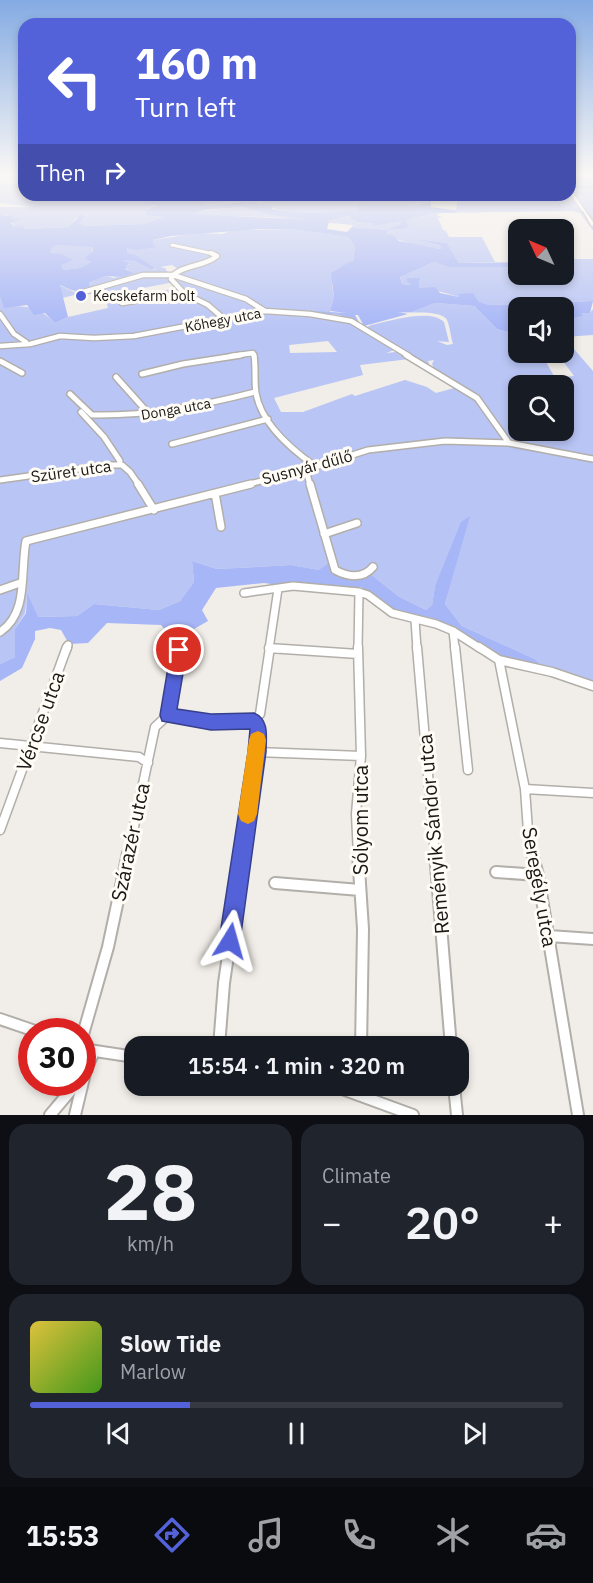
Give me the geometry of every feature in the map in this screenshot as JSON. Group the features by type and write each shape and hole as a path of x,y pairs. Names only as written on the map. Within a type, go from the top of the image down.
{"street":[{"path":"172,245 210,252 218,256 209,262 179,270 171,279 184,293 208,305 223,318"},
{"path":"80,294 143,275 173,275 246,299 266,311"},
{"path":"122,303 184,293"},
{"name":"Kőhegy utca","path":"0,346 30,344 60,336 94,338 134,336 266,311 320,315 351,321 477,398 486,407 501,435 509,443"},
{"path":"0,314 19,339 30,344"},
{"path":"142,375 183,364 249,352 255,354 255,392 260,408 293,449 315,466"},
{"path":"0,361 22,374"},
{"path":"117,377 150,415"},
{"name":"Donga utca","path":"83,412 92,416 150,415 182,411 255,392"},
{"path":"70,394 104,437 120,461 119,465"},
{"path":"172,444 268,419"},
{"name":"Susnyár dűlő","path":"20,583 26,541 306,470 368,450 445,441 509,443 593,459"},
{"name":"Szüret utca","path":"0,480 119,465 130,472 154,510"},
{"path":"306,470 337,572 362,576 370,572 373,567"},
{"path":"215,493 221,527"},
{"path":"324,534 357,523"},
{"path":"0,590 20,583 17,617 8,629 0,632"},
{"path":"244,593 278,590 293,586 359,592 368,595 392,613 436,624 453,631 499,660 552,672 593,686"},
{"path":"168,715 211,722 254,721 260,714 278,590"},
{"name":"Sólyom utca","path":"359,592 361,756 356,814 363,929 361,1036"},
{"name":"Reményik Sándor utca","path":"415,620 450,1036"},
{"path":"453,631 468,770"},
{"name":"Vércse utca","path":"0,830 68,645"},
{"path":"269,648 358,654"},
{"name":"Szárazér utca","path":"88,1018 108,947 155,727 168,715 179,650"},
{"name":"Seregély utca","path":"499,660 525,789 529,845 538,875 578,1115"},
{"path":"220,1036 224,983 257,752 258,727 254,721"},
{"path":"0,743 139,757 147,763"},
{"path":"257,752 361,756"},
{"path":"525,789 593,793"},
{"path":"496,872 538,875"},
{"path":"275,883 360,890"},
{"path":"549,936 593,939"},
{"path":"0,1019 18,1025"},
{"path":"96,1051 124,1055"},
{"path":"50,1115 66,1096"},
{"path":"75,1115 79,1096"},
{"path":"373,1096 413,1115"},
{"path":"455,1096 457,1115"}],"shaded area":[{"path":"0,225 24,226 24,229 82,225 328,225 327,229 347,232 352,227 387,230 386,234 393,235 399,241 440,249 442,248 440,245 411,238 447,243 459,263 508,262 508,267 448,267 434,262 400,277 402,284 411,285 406,280 408,278 420,278 419,288 435,287 440,293 459,297 458,294 473,293 478,301 489,305 508,304 508,332 497,329 474,306 435,303 412,312 398,312 408,314 364,326 358,315 355,315 360,324 339,315 295,310 347,313 330,311 334,297 331,273 353,260 355,247 348,237 292,229 259,229 171,236 153,240 153,244 157,247 136,250 127,248 127,253 135,255 155,268 152,270 134,261 121,260 129,263 125,269 134,273 123,277 104,276 89,283 90,289 82,291 71,290 60,285 68,317 55,323 45,313 34,315 27,305 4,308 0,297","holes":["60,245 93,247 93,251 85,258 91,262 80,268 63,270 61,265 73,260 62,254 50,252 53,247"]},
{"path":"14,225 70,225 68,227 23,229"},
{"path":"353,225 441,225 449,237 482,237 495,262 459,263 447,243 412,238 441,245 443,249 421,246 398,240 385,234 386,230 352,227"},
{"path":"408,225 409,227 388,229"},
{"path":"292,229 348,237 355,247 353,259 332,285 334,297 329,315 354,324 394,350 386,353 396,352 409,359 360,365 363,375 274,398 281,412 303,412 352,394 355,396 405,380 427,387 436,393 458,387 485,407 484,401 435,370 432,364 434,360 428,361 430,368 366,328 399,319 430,316 444,322 449,342 437,341 447,345 453,344 447,320 438,314 394,312 412,312 435,303 474,306 497,329 508,332 508,363 547,363 553,375 508,375 508,441 574,441 574,375 564,363 574,363 574,349 593,371 593,686 543,667 535,659 462,626 445,604 469,517 435,586 432,605 426,610 398,596 368,572 319,570 291,565 217,569 192,561 194,582 180,601 159,610 94,604 77,616 37,617 27,594 25,613 15,629 15,657 0,664 0,297 4,307 32,308 43,313 55,323 68,317 108,308 107,304 87,292 62,298 59,285 74,292 104,275 113,278 133,273 125,268 129,264 117,259 134,261 152,270 156,269 126,253 126,247 146,247 153,244 153,240 198,233 222,234 233,230","holes":["172,265 178,269 171,274 188,293 179,288 148,293 143,288 174,282 165,268 160,267","328,341 337,352 290,353 289,345"]},
{"path":"60,245 93,246 91,262 80,268 63,270 60,265 72,260 62,254 50,252 53,247"},
{"path":"574,259 593,259 593,301 574,302 574,297 508,297 508,304 489,305 458,294 459,297 419,288 420,278 410,282 411,285 402,284 400,277 434,262 448,267 508,267 508,285 574,285"},
{"path":"593,301 590,313 581,313 583,316 574,317 574,302"},
{"path":"593,309 593,335 574,336 574,316 580,313 590,313"},
{"path":"470,516 445,604 462,626 535,659 543,667 504,658 480,647 451,626 432,618 395,611 361,587 335,587 296,582 216,588 202,610 208,621 194,629 178,645 161,625 107,623 88,643 69,644 61,630 50,628 35,631 35,639 22,668 0,681 0,664 15,657 15,629 26,613 27,593 38,617 77,616 94,604 159,610 180,601 194,582 192,561 217,569 291,565 319,570 329,563 335,570 368,572 398,596 426,610 432,605 435,586 461,522"}],"slow traffic":[{"path":"248,814 258,740"}],"place":[{"name":"Kecskefarm bolt","path":"81,296"}],"route":[{"path":"179,650 168,715 175,714 211,722 254,721 258,727 257,752 230,941"}]}
